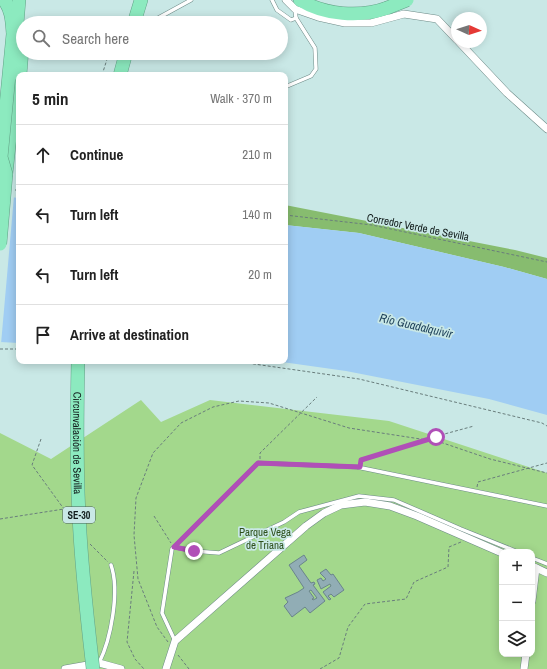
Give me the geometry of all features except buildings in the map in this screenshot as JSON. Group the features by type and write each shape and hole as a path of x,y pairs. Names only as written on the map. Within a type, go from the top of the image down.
{"highway":[{"path":"4,0 11,13 12,34 1,156 6,174"},
{"path":"18,16 19,0"},
{"path":"25,16 28,0"},
{"path":"131,16 135,0"},
{"path":"136,16 141,0"},
{"path":"315,0 335,6 353,9 407,0"},
{"path":"298,5 305,3 317,8 349,14 365,14 385,4"},
{"path":"0,244 12,117 16,50"},
{"path":"20,72 21,60"},
{"path":"116,72 119,60"},
{"path":"121,72 124,60"},
{"path":"12,117 16,108"},
{"name":"Circunvalación de Sevilla","path":"78,364 76,417 79,514 84,585 96,666"}],"street":[{"path":"286,0 298,5 318,17 345,23 371,23 404,14 438,19 451,33"},
{"path":"465,48 507,93 547,129"},
{"path":"166,669 174,644 306,526 324,513 341,505 365,502 390,506 417,516 499,552"},
{"path":"535,567 547,573"},
{"path":"524,669 526,657"},
{"path":"65,669 96,666 121,669"}],"lane":[{"path":"162,16 191,0"},
{"path":"272,0 277,10 285,16"},
{"path":"288,86 311,76 316,69 315,48 296,18 298,5"},
{"path":"288,18 291,20 296,18"},
{"path":"174,644 162,613 172,549 260,463 360,467 547,506"},
{"path":"174,547 194,551 219,553 284,522 299,512 359,496 394,500 511,549"},
{"path":"535,559 547,564"},
{"path":"96,666 105,651 113,615 114,574 111,565"}],"path":[{"path":"103,72 107,60"},
{"name":"Corredor Verde de Sevilla","path":"288,215 372,225 547,262"},
{"path":"0,348 16,349"},
{"path":"254,364 359,379 547,426"},
{"path":"260,463 260,453 317,397"},
{"path":"189,669 174,644 158,627 138,579 134,535 136,498 153,453 182,423 213,407 240,401 270,403 349,428 440,442 490,459 547,473"},
{"path":"360,467 361,460 474,426"},
{"path":"41,439 32,465 71,519"},
{"path":"476,491 478,482 547,463"},
{"path":"0,519 64,509"},
{"path":"154,516 174,547"},
{"path":"320,669 339,658 348,628 365,604 406,599 414,582 448,567 449,547 469,539"},
{"path":"87,540 111,565"},
{"path":"134,571 128,642 135,659 144,669"}],"green space":[{"path":"288,206 515,250 547,258 547,279 504,267 359,233 288,225"},
{"name":"Parque Vega de Triana","path":"141,400 161,422 210,400 389,421 547,473 547,669 0,669 0,433 51,459"}],"water":[{"path":"0,196 16,198 16,343 0,342"},
{"name":"Río Guadalquivir","path":"288,225 359,233 504,267 547,279 547,415 489,399 346,371 288,363"}],"pier":[{"path":"0,194 14,196 1,344 0,344"}],"route":[{"path":"194,551 174,547 258,463 360,467 361,460 436,437"}]}
